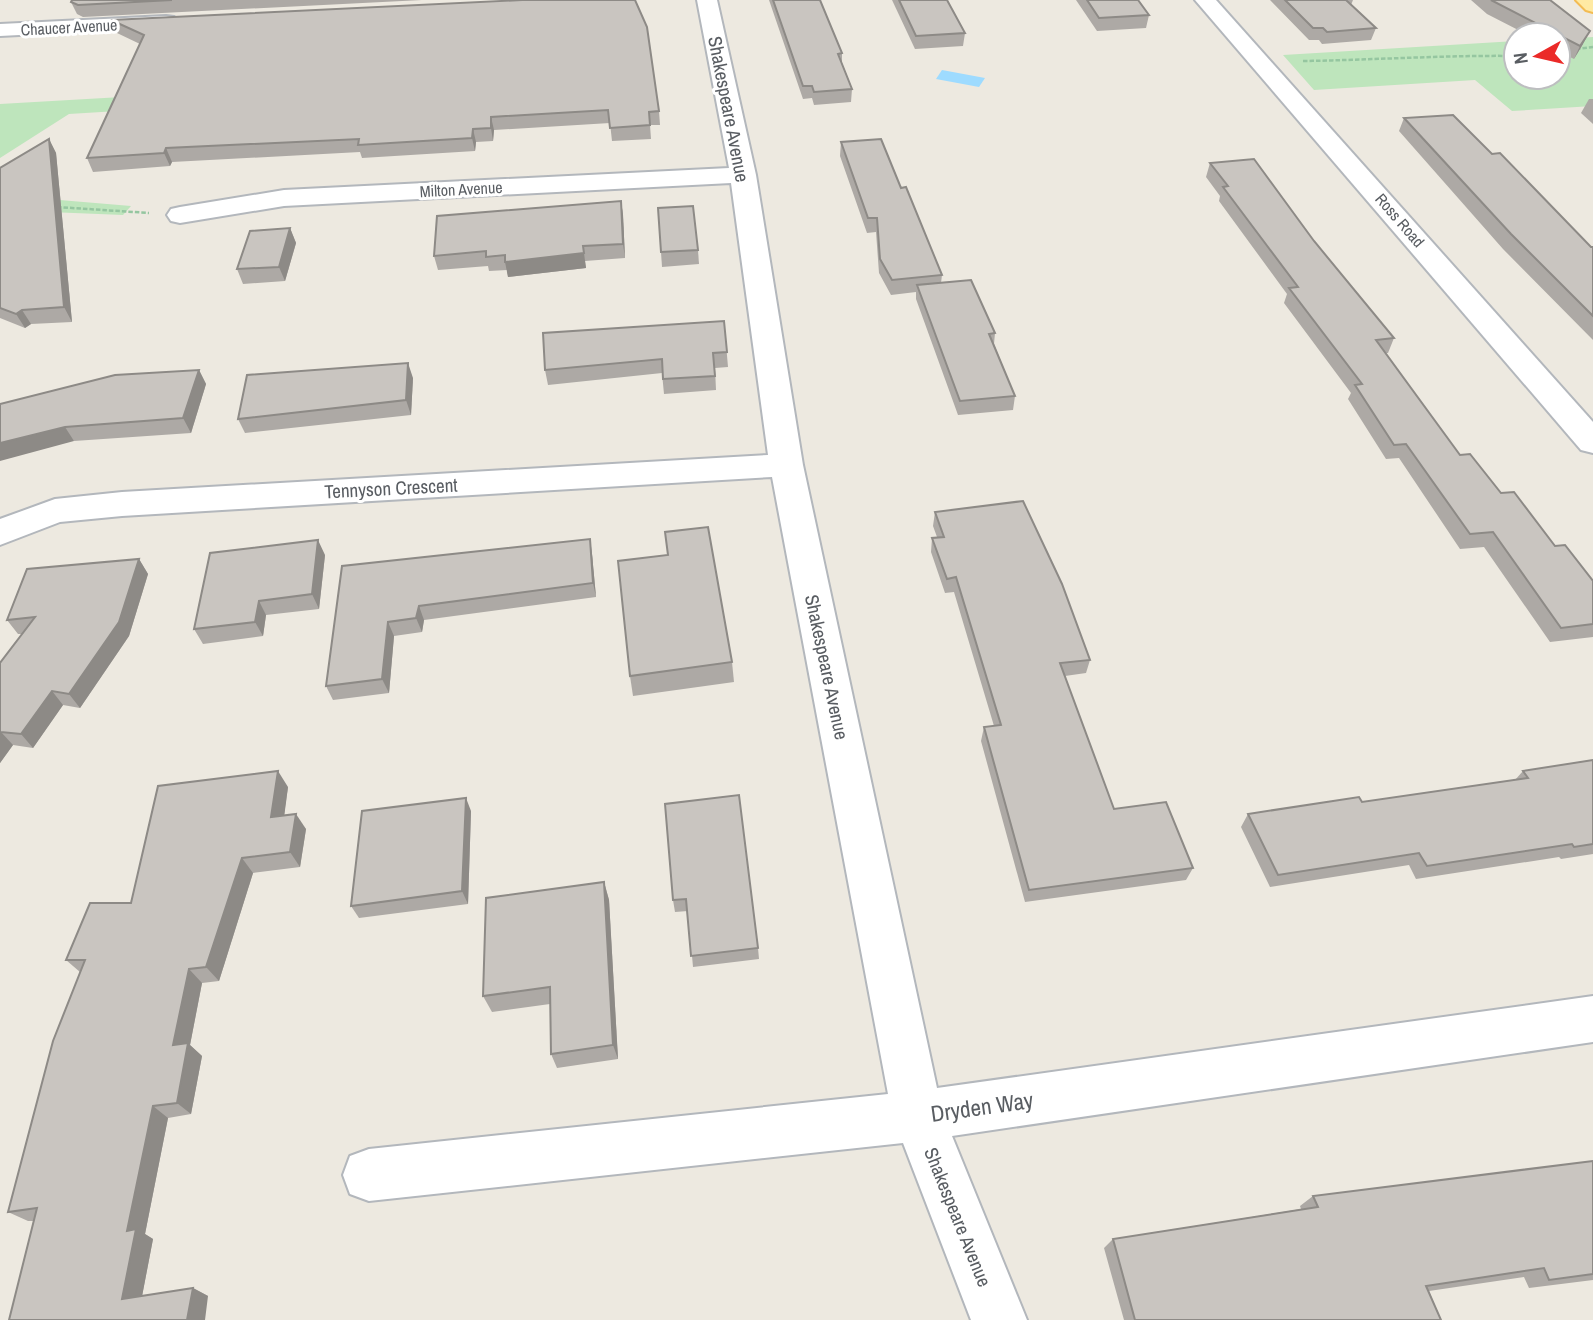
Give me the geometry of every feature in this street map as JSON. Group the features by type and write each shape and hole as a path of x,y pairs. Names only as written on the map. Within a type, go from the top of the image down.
{"main road":[{"path":"1586,0 1593,6"}],"street":[{"name":"Shakespeare Avenue","path":"707,0 743,175 786,465 918,1116 999,1320"},
{"name":"Ross Road","path":"1205,0 1261,60 1593,442"},
{"name":"Chaucer Avenue","path":"0,30 181,21"},
{"name":"Milton Avenue","path":"180,215 284,198 743,175"},
{"name":"Tennyson Crescent","path":"0,533 55,511 122,504 786,465"},
{"name":"Dryden Way","path":"369,1175 918,1116 1593,1019"}],"path":[{"path":"1572,50 1593,47"},
{"path":"1261,60 1320,62 1397,60 1424,55 1502,55"},
{"path":"55,207 180,215"}],"green space":[{"path":"1593,37 1593,106 1512,111 1475,80 1314,90 1283,55 1502,42 1502,91 1572,91 1572,38"},
{"path":"191,93 361,96 69,114 0,158 0,104"},
{"path":"0,195 131,206 123,215 0,210"}],"water":[{"path":"942,70 985,78 979,87 936,79"}],"building":[{"path":"172,0 78,5 71,2"},
{"path":"522,0 635,0 647,27 659,111 649,112 650,125 610,128 608,110 491,117 491,128 473,129 472,138 358,145 359,139 166,148 164,153 87,158 144,35 111,20"},
{"path":"773,0 820,0 842,53 838,54 852,89 814,92 812,86 803,86"},
{"path":"899,0 947,0 965,33 916,36"},
{"path":"1087,0 1138,0 1149,15 1099,18"},
{"path":"1285,0 1346,0 1376,28 1327,32 1323,28 1313,28"},
{"path":"1491,0 1550,0 1590,31 1580,46 1572,42 1572,21 1532,21"},
{"path":"1453,115 1492,154 1500,153 1593,247 1593,316 1511,234 1404,118"},
{"path":"49,139 64,307 22,310 16,314 0,308 0,168"},
{"path":"881,139 901,188 906,187 942,275 892,280 880,259 877,218 868,218 841,142"},
{"path":"1254,159 1314,241 1394,338 1376,340 1460,455 1470,454 1501,493 1514,492 1555,546 1565,545 1593,581 1593,624 1561,628 1493,532 1470,534 1406,444 1394,445 1355,385 1362,384 1289,288 1298,287 1223,187 1228,186 1210,163"},
{"path":"621,201 623,244 583,246 584,253 505,262 505,255 486,257 486,251 434,256 437,216"},
{"path":"693,206 698,250 661,252 658,208"},
{"path":"290,228 279,267 237,269 250,231"},
{"path":"971,280 995,333 989,334 1015,396 960,401 917,285"},
{"path":"724,321 727,352 713,353 715,376 663,379 662,359 545,370 543,333"},
{"path":"408,363 406,400 238,419 247,375"},
{"path":"199,370 183,418 65,427 0,443 0,404 115,375"},
{"path":"1023,501 1062,584 1090,660 1060,663 1114,809 1166,802 1193,868 1029,890 984,727 1001,725 956,577 947,579 932,538 944,537 935,512"},
{"path":"708,527 732,662 630,676 618,561 668,555 665,532"},
{"path":"590,539 593,583 419,606 416,618 388,622 382,679 326,686 342,566"},
{"path":"318,540 312,594 259,601 255,622 194,629 210,553"},
{"path":"139,559 119,622 69,694 52,691 21,734 0,733 0,663 35,617 7,620 27,569"},
{"path":"1593,760 1593,844 1574,847 1572,844 1427,866 1419,853 1278,875 1248,814 1359,797 1362,802 1528,778 1523,771"},
{"path":"278,771 271,817 296,814 290,852 242,858 206,967 189,969 173,1045 188,1043 177,1103 153,1106 127,1231 136,1229 122,1299 193,1288 187,1320 9,1320 37,1208 8,1212 53,1041 85,960 66,960 90,903 131,903 158,786"},
{"path":"739,795 758,948 691,956 686,899 673,900 665,804"},
{"path":"466,798 462,891 351,906 362,811"},
{"path":"604,882 613,1045 551,1054 550,987 483,996 486,898"},
{"path":"1593,1161 1593,1274 1549,1280 1544,1268 1426,1286 1441,1320 1135,1320 1113,1239 1318,1207 1313,1196"}]}
